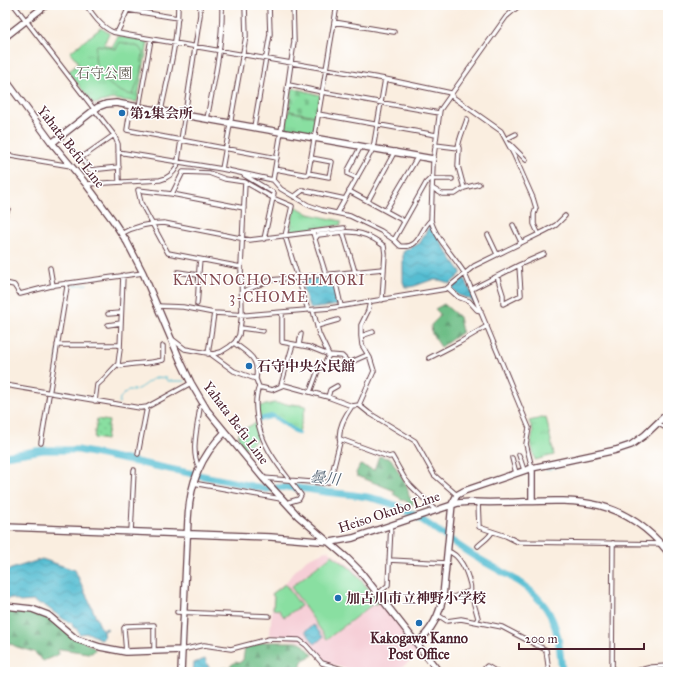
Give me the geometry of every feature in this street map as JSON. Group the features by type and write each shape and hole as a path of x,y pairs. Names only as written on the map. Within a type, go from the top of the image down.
{"main road":[{"path":"5,36 46,5"},
{"name":"Yahata Befu Line","path":"5,79 52,143 86,184 121,234 143,273 191,383 204,404 225,432 281,499 298,516 330,542 360,571 439,672"},
{"path":"52,143 102,105 110,104 131,105 161,110 231,124 373,149 395,151 433,159"},
{"path":"417,643 425,635 438,614 442,601 452,504 457,495 473,487 524,470 626,448 636,442 668,412"},
{"path":"181,672 182,650 180,612 189,503 193,483 199,468 213,446 225,432"},
{"path":"532,468 532,501"},
{"name":"Heiso Okubo Line","path":"5,527 271,537 330,542 353,538 452,504 478,502 580,501 606,507 633,519 661,543 668,552"},
{"path":"5,606 32,609 48,615 76,639 100,647 126,652 182,650"}],"street":[{"path":"14,5 114,135 118,144 119,181"},
{"path":"86,5 101,24 112,32 385,79 450,94 494,125 501,131 507,140 536,208 534,214 534,224 538,233"},
{"path":"118,33 130,5"},
{"path":"161,110 174,43 178,18 178,5"},
{"path":"86,184 165,179 174,171 178,162 182,140 196,46 200,5"},
{"path":"207,119 220,50 223,25 222,5"},
{"path":"222,169 246,36 245,5"},
{"path":"254,127 270,34 269,5"},
{"path":"273,180 294,42 293,5"},
{"path":"308,173 337,5"},
{"path":"520,5 506,17 450,94 439,113 433,159 432,220 433,226 445,246 458,262 472,289 529,428 526,444 532,468"},
{"path":"128,10 178,18"},
{"path":"334,22 394,32"},
{"path":"139,107 151,39"},
{"path":"337,213 373,149 385,79"},
{"path":"288,85 439,113"},
{"path":"131,105 127,130 277,158"},
{"path":"318,114 436,135"},
{"path":"464,188 458,166 458,148 467,119"},
{"path":"507,140 516,134"},
{"path":"114,135 81,158 90,170 118,167"},
{"path":"507,140 526,160"},
{"path":"434,145 458,148"},
{"path":"357,178 348,174 348,170 361,146"},
{"path":"368,201 395,151"},
{"path":"118,152 222,169 273,180 281,189 308,206 350,216 394,240 400,246 416,243 427,224 432,220"},
{"path":"5,155 72,166"},
{"path":"386,210 418,156"},
{"path":"275,169 329,177 332,162 310,158"},
{"path":"172,194 183,172 209,173 225,179 245,182 273,198 292,206 285,236 308,310"},
{"path":"241,173 274,192 264,239"},
{"path":"394,240 426,183 432,178 452,179"},
{"path":"171,338 185,349 210,354 221,352 234,343 239,335 242,314 241,267 245,182"},
{"path":"432,188 442,194 455,194 464,188 479,184"},
{"path":"241,267 168,253 140,203 138,190 172,194 244,208"},
{"path":"294,197 303,190 345,199"},
{"path":"350,191 404,221"},
{"path":"5,208 8,209 5,216"},
{"path":"157,306 182,307 214,313 242,314 282,312 313,310 370,302 448,288 474,266 556,224 565,216"},
{"path":"121,234 132,228 152,223 164,223 250,240 313,232 344,230 366,235 384,246 385,254 382,300"},
{"path":"513,225 521,242"},
{"path":"315,239 318,235 344,230"},
{"path":"344,230 355,272"},
{"path":"313,232 326,275"},
{"path":"488,235 497,254"},
{"path":"472,289 518,265 544,254"},
{"path":"536,257 538,262"},
{"path":"197,304 200,260"},
{"path":"498,276 503,295 503,304 521,295 518,265"},
{"path":"50,268 53,286"},
{"path":"241,292 271,280 383,269"},
{"path":"178,272 198,275"},
{"path":"5,283 14,285 20,294 66,283 143,273"},
{"path":"95,401 97,385 105,378 108,372 118,364 123,275"},
{"path":"334,275 341,306"},
{"path":"41,443 67,287 66,283"},
{"path":"448,288 458,297 472,303 476,310 481,311"},
{"path":"359,406 374,371 371,360 362,345 361,336 361,325 368,311 370,302"},
{"path":"310,392 320,365 325,363 329,355 317,326 313,310"},
{"path":"282,312 282,342 309,347 329,355 342,356 349,363 367,354"},
{"path":"108,314 121,313"},
{"path":"210,354 214,313"},
{"path":"317,326 338,320"},
{"path":"108,325 121,323"},
{"path":"429,358 487,326"},
{"path":"241,328 263,331"},
{"path":"361,336 373,332"},
{"path":"300,345 301,334"},
{"path":"234,343 256,362 258,368 256,379 259,387 256,404 263,438 267,448 301,495 300,498 287,504"},
{"path":"281,385 293,344"},
{"path":"57,345 119,345"},
{"path":"118,364 120,366 148,364 162,360 163,346"},
{"path":"210,354 234,371 256,379"},
{"path":"5,385 140,408 147,407 191,383"},
{"path":"259,387 272,390 284,385 328,397 352,406 359,406 369,414 415,441 434,475 457,495"},
{"path":"328,397 330,390 337,386"},
{"path":"199,468 196,462 195,440 200,407 204,404"},
{"path":"263,478 323,483 328,482 331,478 340,442 339,436 342,424 352,406"},
{"path":"138,454 147,407"},
{"path":"657,423 668,429"},
{"path":"340,439 388,457 392,456 405,479 434,510"},
{"path":"519,455 524,470"},
{"path":"512,458 516,473"},
{"path":"131,532 134,470"},
{"path":"193,483 281,499"},
{"path":"478,502 478,526 480,529 506,536 518,542 668,544"},
{"path":"378,594 388,585 390,525"},
{"path":"478,546 490,536 492,532"},
{"path":"612,672 613,543"},
{"path":"447,550 457,556 463,566 471,586 470,591 478,618 476,622"},
{"path":"389,560 446,563"},
{"path":"442,601 470,591"},
{"path":"180,612 269,616"},
{"path":"438,614 447,620 461,619 502,627 546,650 549,672"},
{"path":"126,652 124,628 126,626 154,625 154,651"},
{"path":"182,650 204,645 231,649 269,639 299,640 306,645 322,663 351,672"},
{"path":"481,672 487,666 497,672"},
{"path":"632,672 652,667 668,666"}],"shaded area":[{"name":"加古川市立神野小学校","path":"328,550 355,569 421,654 394,672 356,672 324,662 304,641 274,637 270,634 273,597 271,594 287,581 307,559"}],"green space":[{"name":"石守公園","path":"101,28 109,33 104,44 112,47 118,36 147,41 148,43 137,102 112,99 94,104 68,72 78,64 70,52"},
{"path":"120,42 139,47 143,53 140,76 133,95 117,89 103,78 96,63 95,54 97,45 116,49"},
{"path":"294,88 320,95 316,116 289,111 292,90"},
{"path":"289,111 316,117 313,132 310,134 287,130 286,128"},
{"path":"295,206 309,214 341,221 341,225 292,232 290,230"},
{"path":"444,304 459,317 462,332 441,347 432,334 431,325 440,314 435,309"},
{"path":"273,403 306,406 299,432 273,415 259,418 257,405 262,406"},
{"path":"546,417 554,455 535,460 531,443 533,431 529,421"},
{"path":"97,419 109,421 106,440 94,438"},
{"path":"255,423 260,437 244,449 238,443 239,432"},
{"path":"379,456 391,459 407,486 409,496 414,503 412,505 393,494 395,491 357,476 356,473 360,465 374,470"},
{"path":"332,555 351,569 379,602 374,605 373,604 327,639 291,587"},
{"path":"285,584 301,606 284,617 279,610 273,609 274,597 272,594"},
{"path":"5,608 26,610 47,618 95,650 92,653 88,653 61,649 58,650 59,654 43,661 34,652 17,647 5,641"},
{"path":"264,642 301,642 313,655 303,660 301,664 301,672 220,672 222,668 228,668 235,662 239,663 243,660 245,647"}],"water":[{"path":"429,226 432,227 461,274 450,284 443,281 431,280 411,287 405,287 403,282 403,252 420,243"},
{"path":"322,278 322,280 333,279 339,304 311,309 301,282 302,280"},
{"path":"463,278 465,279 477,305 470,299 458,295 452,288"},
{"path":"42,559 75,570 102,630 108,629 103,632 103,638 100,639 88,633 79,634 78,630 73,627 72,623 65,620 42,604 38,604 33,601 20,602 11,598 5,600 5,571"},
{"path":"314,625 323,637 315,644 305,631"},
{"path":"205,659 211,672 193,672 194,663"}],"waterway":[{"path":"68,286 87,284"},
{"path":"57,360 58,350"},
{"path":"119,403 120,398 128,390 140,388 152,379 166,378 167,381 185,381"},
{"path":"51,391 66,393"},
{"path":"72,394 92,398"},
{"path":"260,419 273,416 298,433"},
{"name":"曇川","path":"5,456 43,450 78,450 266,489 290,487 368,497 392,504 424,521 474,556 513,578 531,591 546,608 554,623 562,672"},
{"path":"546,470 570,464"}],"place":[{"name":"第2集会所","path":"122,113"},
{"name":"石守中央公民館","path":"249,366"},
{"name":"加古川市立神野小学校","path":"338,598"},
{"name":"Kakogawa Kanno Post Office","path":"419,623"}],"district":[{"name":"KANNOCHO-ISHIMORI 3-CHOME","path":"269,288"}]}
